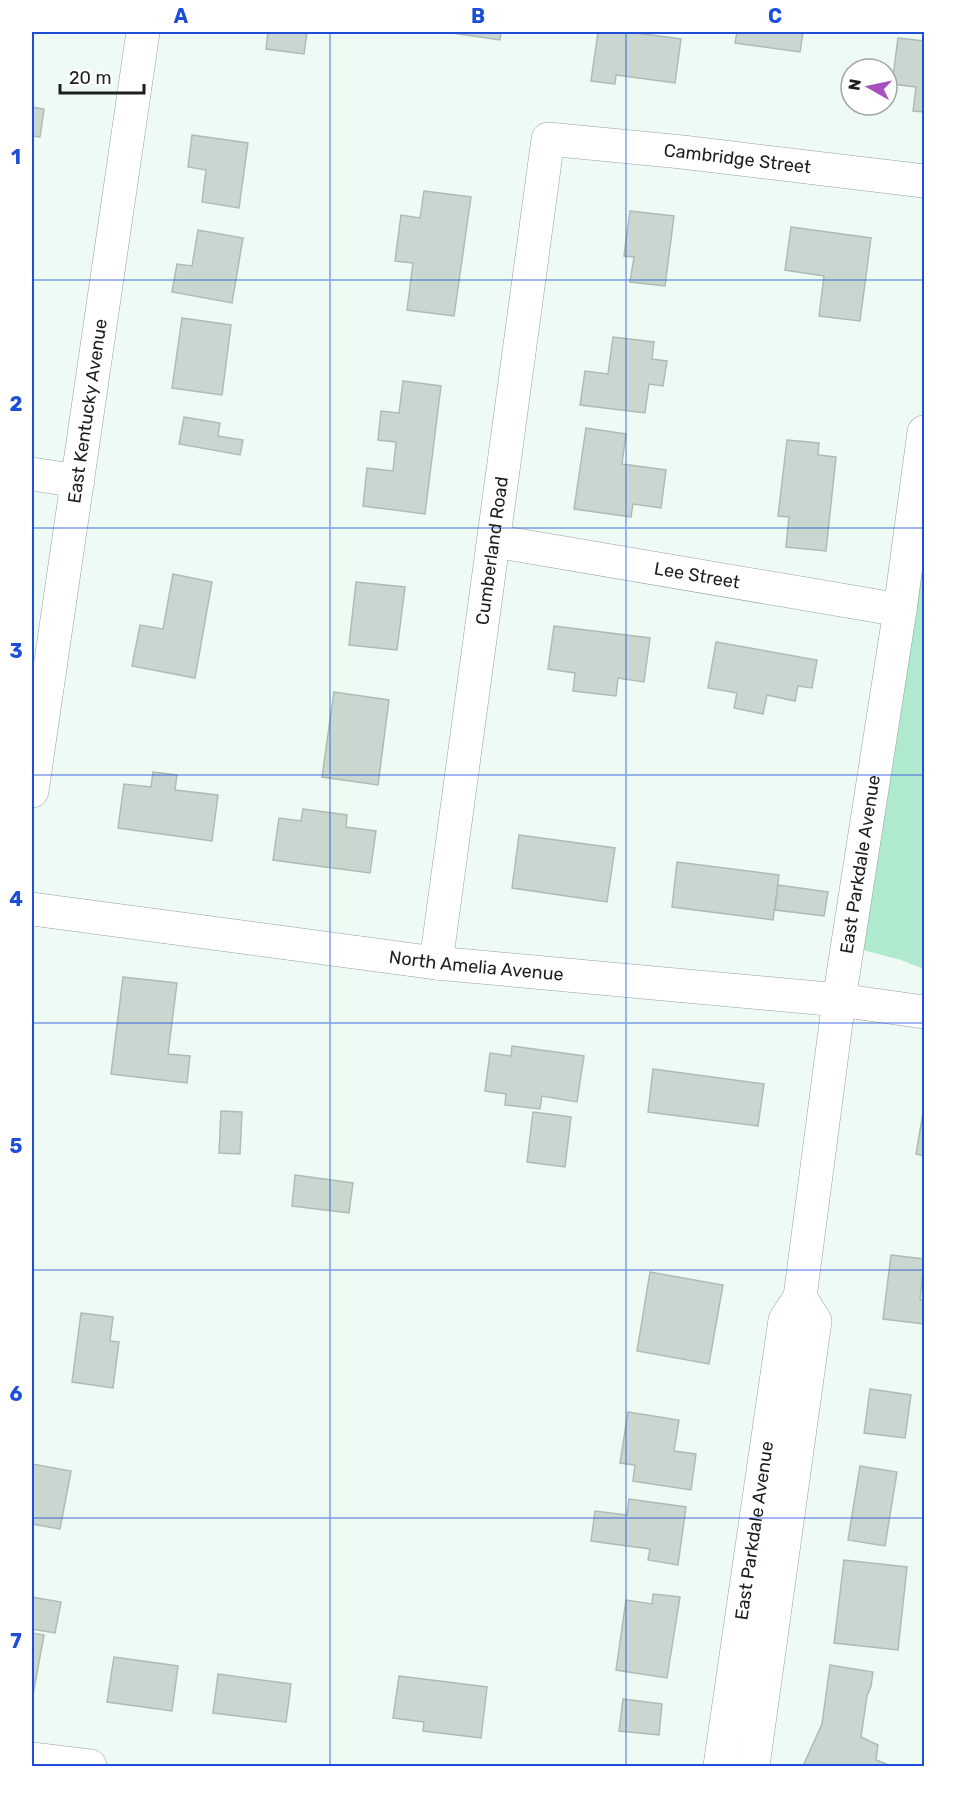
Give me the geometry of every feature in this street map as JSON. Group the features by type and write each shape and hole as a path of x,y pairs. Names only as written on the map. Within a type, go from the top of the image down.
{"street":[{"name":"East Kentucky Avenue","path":"32,790 143,32"},
{"name":"Cambridge Street","path":"548,139 682,152 924,181"},
{"name":"Cumberland Road","path":"436,963 548,139"},
{"name":"East Parkdale Avenue","path":"720,1767 785,1320 800,1297 839,1000 900,610 924,432"},
{"path":"32,474 78,481"},
{"name":"Lee Street","path":"494,541 900,610"},
{"name":"North Amelia Avenue","path":"32,909 436,963 839,1000 924,1012"},
{"name":"East Parkdale Avenue","path":"753,1767 815,1321 800,1297"},
{"path":"32,1759 90,1767"}],"green space":[{"path":"924,554 924,969 863,950"}],"building":[{"path":"268,32 307,32 304,54 266,49"},
{"path":"445,32 501,32 500,40"},
{"path":"598,32 629,32 681,39 675,83 616,75 615,84 591,81"},
{"path":"737,32 803,32 800,52 735,43"},
{"path":"898,38 924,41 924,112 913,111 916,87 899,85 899,57 896,57"},
{"path":"32,107 44,109 40,137 32,136"},
{"path":"192,135 248,143 239,208 202,202 206,170 188,167"},
{"path":"424,191 471,197 454,316 407,310 413,263 395,261 401,215 420,218"},
{"path":"630,211 674,216 665,286 630,282 634,257 624,256"},
{"path":"791,227 871,238 860,321 819,316 824,276 785,270"},
{"path":"198,230 243,238 232,303 172,292 177,264 192,266"},
{"path":"182,318 231,325 222,395 172,388"},
{"path":"613,337 654,342 652,359 667,361 663,386 649,384 645,413 580,405 585,371 608,374"},
{"path":"403,381 441,386 425,514 363,506 367,468 393,471 396,442 378,440 381,411 399,413"},
{"path":"184,417 220,423 218,436 243,440 240,455 179,444"},
{"path":"586,428 626,434 622,464 666,470 661,508 633,504 631,517 574,509"},
{"path":"787,440 819,443 818,455 836,457 826,551 786,547 789,517 778,516"},
{"path":"173,574 212,582 195,678 132,666 140,625 163,629"},
{"path":"356,582 405,587 397,650 349,645"},
{"path":"554,626 650,638 644,682 618,678 616,696 573,691 575,673 548,669"},
{"path":"716,642 817,660 812,688 798,686 795,701 767,695 763,714 734,708 737,693 708,688"},
{"path":"334,692 389,700 378,785 322,777"},
{"path":"153,772 177,775 175,790 218,795 212,841 118,828 124,784 151,787"},
{"path":"303,809 347,815 346,827 376,831 370,873 273,860 279,818 301,821"},
{"path":"519,835 615,848 607,902 512,888"},
{"path":"677,862 779,875 773,920 672,907"},
{"path":"778,885 828,892 824,916 775,910"},
{"path":"123,977 177,983 168,1054 190,1056 187,1083 111,1074"},
{"path":"512,1046 584,1056 577,1102 542,1096 540,1109 505,1105 506,1094 485,1091 490,1053 511,1056"},
{"path":"653,1069 764,1084 758,1126 648,1112"},
{"path":"924,1107 924,1156 916,1154"},
{"path":"221,1111 242,1112 240,1154 219,1153"},
{"path":"533,1112 571,1117 565,1167 527,1162"},
{"path":"295,1175 353,1183 349,1213 292,1206"},
{"path":"891,1255 924,1259 920,1300 924,1300 924,1324 883,1319"},
{"path":"650,1272 723,1285 709,1364 637,1351"},
{"path":"81,1313 113,1317 110,1341 119,1342 113,1388 72,1382"},
{"path":"870,1389 911,1395 905,1438 864,1433"},
{"path":"628,1412 679,1420 674,1451 696,1454 691,1490 633,1481 635,1465 620,1463"},
{"path":"32,1464 71,1471 60,1529 32,1524"},
{"path":"860,1466 897,1472 885,1546 848,1540"},
{"path":"629,1499 686,1507 678,1565 648,1560 650,1549 591,1541 595,1511 627,1515"},
{"path":"844,1560 907,1567 898,1650 834,1643"},
{"path":"653,1594 680,1597 667,1678 616,1670 626,1600 652,1604"},
{"path":"32,1597 61,1602 55,1633 32,1629"},
{"path":"32,1633 44,1635 32,1700"},
{"path":"114,1657 178,1666 172,1711 107,1702"},
{"path":"830,1665 873,1672 861,1737 878,1745 876,1760 891,1766 803,1766 822,1724"},
{"path":"218,1674 291,1684 286,1722 213,1713"},
{"path":"399,1676 487,1687 481,1738 423,1731 424,1722 393,1718"},
{"path":"623,1699 662,1704 659,1735 619,1731"}]}
